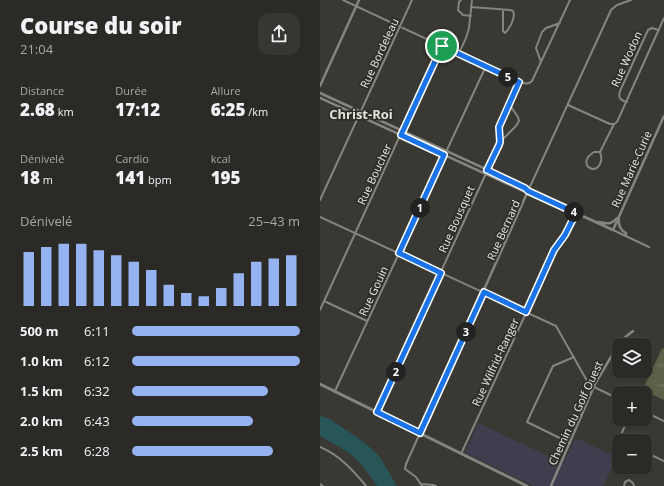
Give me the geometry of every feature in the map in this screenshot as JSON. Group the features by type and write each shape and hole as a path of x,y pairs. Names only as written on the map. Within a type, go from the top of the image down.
{"main road":[{"path":"320,384 528,486"}],"street":[{"path":"343,0 519,82 527,83 531,83 570,0"},
{"path":"320,86 359,0"},
{"name":"Rue Bordeleau","path":"320,200 412,0"},
{"path":"461,0 459,2 458,10 463,15 471,16"},
{"path":"459,54 469,28 472,0"},
{"name":"Rue Bernard","path":"420,433 528,191 612,10 617,5 631,0"},
{"path":"471,7 503,10 513,11 513,20 505,33 502,28 503,10"},
{"name":"Rue Wodon","path":"600,152 614,124 618,122 664,18"},
{"path":"541,62 536,48 542,32 547,28 560,23"},
{"name":"Rue Wodon","path":"627,102 621,100 619,95 620,91 649,29 652,28 659,30"},
{"name":"Rue Boucher","path":"320,310 442,46"},
{"name":"Rue Gouin","path":"335,392 486,66"},
{"name":"Rue Bousquet","path":"500,142 499,127 519,82"},
{"path":"320,93 649,247"},
{"path":"320,98 523,191 528,191"},
{"name":"Rue Bousquet","path":"377,412 500,142 519,121 509,104"},
{"path":"568,105 610,124 614,124"},
{"name":"Rue Marie-Curie","path":"613,230 664,116"},
{"path":"594,152 600,152 601,159 599,166 595,169 588,168 586,162 590,155 594,152"},
{"name":"Rue Wilfrid-Ranger","path":"462,454 554,250 565,235 576,213"},
{"path":"594,221 605,224 610,223 618,218 621,213"},
{"path":"320,217 556,326 586,379 594,387 612,396"},
{"path":"619,217 619,226 626,236"},
{"path":"324,301 367,321"},
{"name":"Chemin du Golf Ouest","path":"551,486 594,387 618,345 633,331"},
{"path":"570,443 528,422 553,366 574,357"},
{"path":"652,415 664,421"},
{"path":"420,433 405,469 416,477 421,485 436,486"},
{"path":"320,447 344,462 366,486"},
{"path":"652,455 664,461"},
{"path":"624,486 625,482 629,480 634,486"}],"shaded area":[{"path":"478,423 563,463 576,438 612,455 612,467 603,486 534,486 465,453"}],"green space":[{"path":"662,348 664,349 664,400 652,394 652,386 644,386 648,378 652,378 652,369"}],"water":[{"path":"320,416 328,418 364,442 380,457 397,486 377,486 355,458 343,449 320,436"}],"district":[{"name":"Christ-Roi","path":"361,114"}],"route":[{"path":"442,46 519,82 499,127 500,142 487,170 576,213 565,235 554,250 526,312 484,292 420,433 377,412 441,273 399,253 444,155 401,135 442,46"}]}
